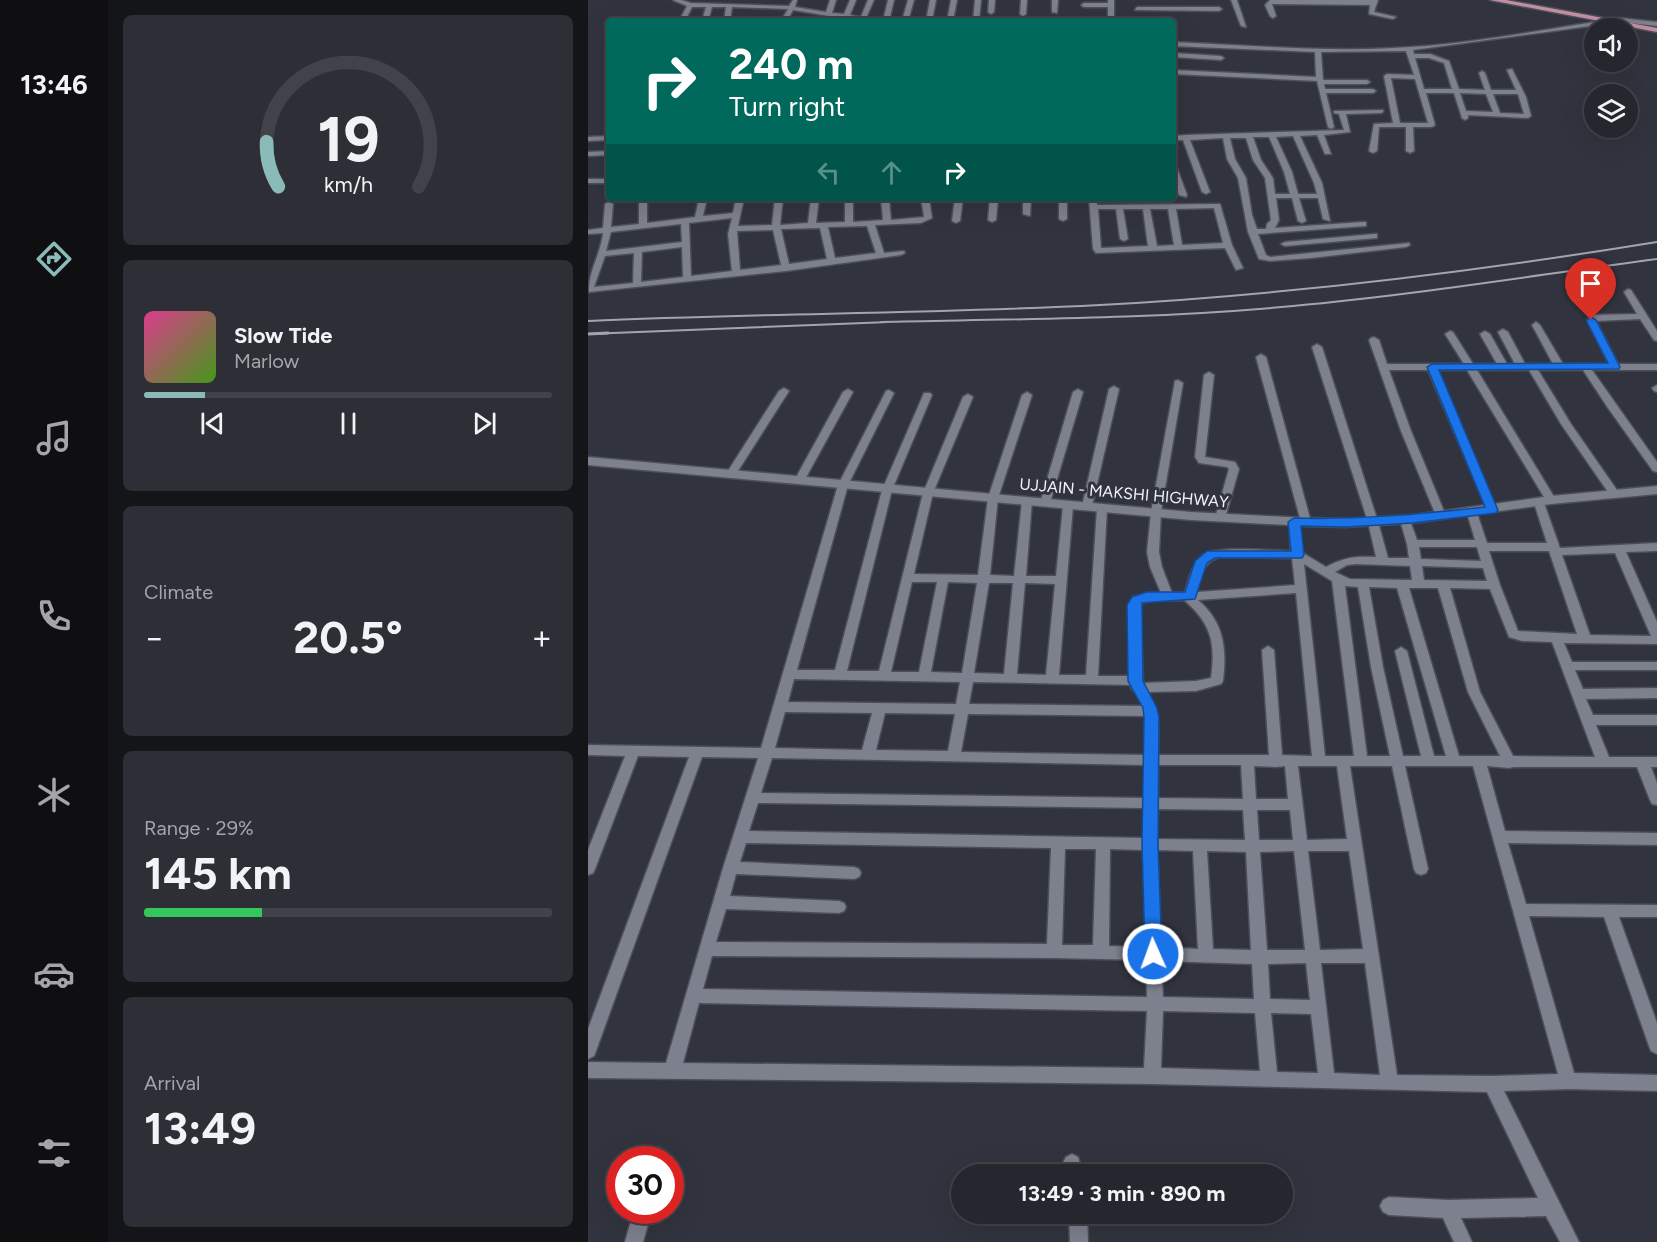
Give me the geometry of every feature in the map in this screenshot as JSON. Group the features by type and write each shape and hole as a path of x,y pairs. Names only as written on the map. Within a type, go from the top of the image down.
{"main road":[{"path":"1494,0 1587,18"},
{"path":"1510,0 1609,18"},
{"path":"1638,24 1654,28"},
{"path":"1638,26 1654,28"},
{"name":"UJJAIN - MAKSHI HIGHWAY","path":"588,461 1068,506 1300,522 1405,520 1657,490"}],"street":[{"path":"676,0 690,5 710,6 776,3 792,8 857,18"},
{"path":"786,18 796,0"},
{"path":"822,18 828,12 833,0"},
{"path":"847,15 853,0"},
{"path":"865,18 872,0"},
{"path":"887,18 891,0"},
{"path":"906,18 911,0"},
{"path":"930,18 933,0"},
{"path":"951,18 954,0"},
{"path":"976,18 978,0"},
{"path":"991,12 992,0"},
{"path":"1023,14 1024,0"},
{"path":"1055,0 1055,12"},
{"path":"1147,0 1148,9"},
{"path":"1174,0 1175,9"},
{"path":"1204,0 1206,9"},
{"path":"1234,0 1244,26"},
{"path":"1083,14 1085,2 1112,2 1111,18"},
{"path":"1273,16 1268,5 1270,2 1374,2 1371,13 1393,17"},
{"path":"684,18 690,5"},
{"path":"727,18 729,5"},
{"path":"706,18 710,6"},
{"path":"1137,9 1219,9"},
{"path":"728,14 761,14"},
{"path":"1362,57 1410,53 1420,48 1584,25"},
{"path":"1638,26 1654,28"},
{"path":"1176,44 1410,53 1430,56 1447,62 1465,116 1528,116 1510,70"},
{"path":"1213,74 1226,47"},
{"path":"1318,50 1319,80 1331,126"},
{"path":"1373,151 1376,125 1432,125 1410,53"},
{"path":"1176,56 1220,59"},
{"path":"1176,72 1367,82"},
{"path":"1482,73 1497,115"},
{"path":"1397,125 1388,85 1383,76 1418,77"},
{"path":"1388,85 1456,91 1520,92"},
{"path":"1323,91 1373,92"},
{"path":"1329,112 1381,111"},
{"path":"1176,138 1347,132 1342,112"},
{"path":"1409,125 1410,151"},
{"path":"598,138 602,129"},
{"path":"1295,133 1322,196 1327,219"},
{"path":"1320,133 1328,152"},
{"path":"1272,135 1296,196 1302,221"},
{"path":"1226,136 1231,159 1242,178 1252,232 1262,257 1291,257 1406,245"},
{"path":"1249,136 1257,160 1269,178 1275,220 1271,224 1270,232"},
{"path":"1186,137 1206,192"},
{"path":"588,139 606,138"},
{"path":"588,154 606,153"},
{"path":"1176,176 1183,195"},
{"path":"588,181 606,181"},
{"path":"1271,196 1322,196"},
{"path":"643,201 643,227"},
{"path":"698,220 702,201"},
{"path":"736,273 733,229 739,201"},
{"path":"779,201 777,227 786,268"},
{"path":"812,225 815,201"},
{"path":"849,201 849,223"},
{"path":"885,201 886,222"},
{"path":"733,229 926,220 928,218 925,201"},
{"path":"956,221 958,201"},
{"path":"992,220 994,201"},
{"path":"1027,201 1027,214"},
{"path":"1063,201 1063,219"},
{"path":"1228,245 1099,251 1093,202 1119,206 1219,207 1228,245 1239,268"},
{"path":"609,204 608,230 590,288 592,290 901,253"},
{"path":"1119,206 1124,239"},
{"path":"1146,206 1153,249"},
{"path":"1172,206 1178,247"},
{"path":"588,232 736,215"},
{"path":"685,222 687,279"},
{"path":"870,222 881,256"},
{"path":"1252,232 1363,224"},
{"path":"823,225 832,262"},
{"path":"1281,231 1291,257"},
{"path":"1285,244 1374,236"},
{"path":"602,254 686,244"},
{"path":"637,285 638,250"},
{"path":"1628,292 1657,338"},
{"path":"1615,367 1592,318 1643,316"},
{"path":"1536,325 1559,366"},
{"path":"1503,332 1614,494"},
{"path":"1450,334 1506,424 1545,502 1554,550 1585,639"},
{"path":"1485,334 1503,366"},
{"path":"1374,340 1416,457 1441,516"},
{"path":"1317,347 1373,522 1383,561"},
{"path":"1261,357 1300,522 1298,555 1300,589 1319,761"},
{"path":"1585,366 1657,469"},
{"path":"1383,367 1657,367"},
{"path":"1432,367 1492,510"},
{"path":"1209,375 1200,457 1203,461 1231,464 1234,469 1220,518"},
{"path":"1168,596 1156,567 1153,552 1156,512 1178,383"},
{"path":"1088,506 1114,389"},
{"path":"731,474 784,391"},
{"path":"799,481 848,392"},
{"path":"1045,503 1078,392"},
{"path":"672,1072 692,996 767,752 843,485 889,393"},
{"path":"840,675 887,490 927,395"},
{"path":"954,755 984,579 993,498 1027,395"},
{"path":"884,676 928,493 968,397"},
{"path":"1010,678 1027,501"},
{"path":"1052,679 1068,506"},
{"path":"1092,679 1102,508"},
{"path":"1472,513 1494,585 1513,634 1522,637 1657,638 1619,548"},
{"path":"1405,520 1413,544 1419,585"},
{"path":"1413,544 1483,545 1554,550 1657,547"},
{"path":"1188,596 1202,561 1212,554 1298,555 1338,579 1363,585 1494,585"},
{"path":"1326,572 1344,562 1383,561 1489,565"},
{"path":"908,578 1061,580"},
{"path":"924,677 943,579"},
{"path":"1338,579 1360,762"},
{"path":"1402,584 1454,762"},
{"path":"1363,585 1420,869"},
{"path":"1443,585 1474,692 1509,763"},
{"path":"1152,1076 1155,1005 1150,844 1152,760 1150,711 1136,684 1134,605 1137,600 1147,597 1300,589"},
{"path":"789,674 1092,679 1136,684 1196,686 1217,681 1219,668 1216,632 1210,618 1188,596"},
{"path":"1557,639 1604,762"},
{"path":"1268,650 1284,761 1297,805 1311,957 1327,1081"},
{"path":"1401,651 1429,762"},
{"path":"1569,666 1657,666"},
{"path":"1579,694 1657,693"},
{"path":"780,707 1150,711"},
{"path":"868,754 880,708"},
{"path":"1589,720 1657,720"},
{"path":"588,750 1152,760 1657,762"},
{"path":"588,869 633,750"},
{"path":"588,1052 697,752"},
{"path":"1247,760 1257,957 1269,1079"},
{"path":"1343,762 1390,1083"},
{"path":"1642,762 1657,801"},
{"path":"1479,763 1568,1081"},
{"path":"752,798 1297,805"},
{"path":"740,837 1200,846 1355,845"},
{"path":"1501,837 1657,839"},
{"path":"1054,951 1058,843"},
{"path":"1101,953 1102,844"},
{"path":"1200,846 1206,956"},
{"path":"730,868 854,873"},
{"path":"720,902 839,907"},
{"path":"1520,910 1657,911"},
{"path":"1611,912 1657,1046"},
{"path":"706,949 1054,951 1257,957 1370,956"},
{"path":"692,996 1319,1007"},
{"path":"588,1070 1152,1076 1390,1083 1492,1084 1568,1081 1657,1083"},
{"path":"1492,1084 1570,1242"},
{"path":"1389,1206 1448,1209 1551,1207"},
{"path":"1448,1209 1463,1242"},
{"path":"634,1242 639,1224"},
{"path":"1078,1224 1079,1242"}],"railway":[{"path":"588,321 1036,308 1170,301 1379,281 1657,242"},
{"path":"881,322 1087,318 1190,314 1293,306 1657,259"},
{"path":"608,333 588,334 889,322"}],"route":[{"path":"1153,954 1150,844 1152,717 1150,708 1137,688 1134,672 1134,605 1137,600 1147,597 1190,596 1202,561 1212,554 1298,555 1294,522 1346,523 1413,519 1492,510 1432,367 1615,367 1591,320"}]}
